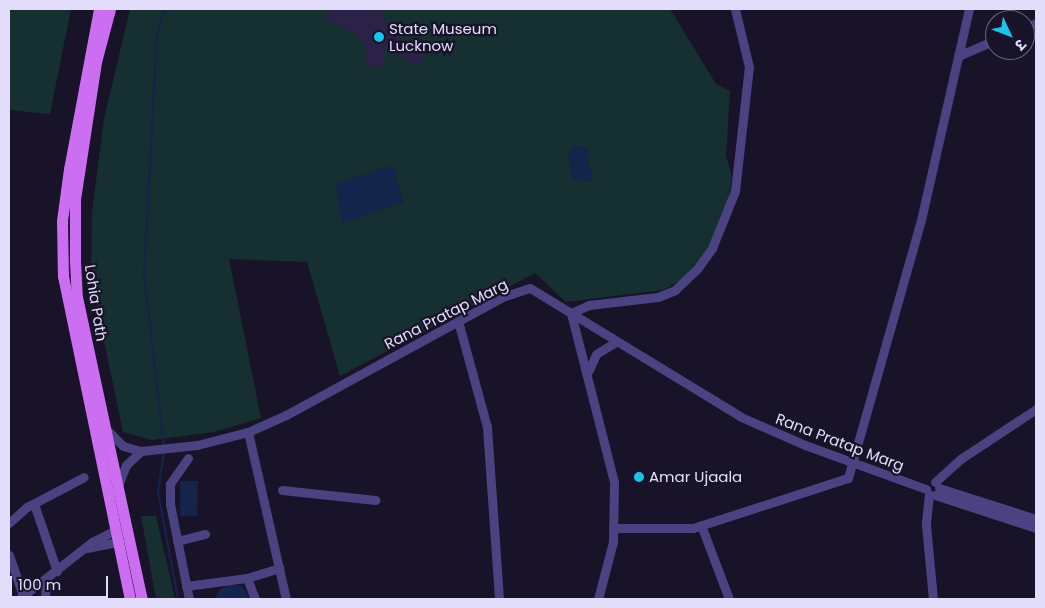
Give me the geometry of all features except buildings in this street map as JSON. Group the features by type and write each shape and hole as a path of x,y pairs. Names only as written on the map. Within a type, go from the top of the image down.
{"main road":[{"name":"Lohia Path","path":"99,9 69,169 62,221 63,276 130,599"},
{"name":"Lohia Path","path":"110,9 96,62 74,198 77,297 142,599"}],"street":[{"path":"598,599 613,528 614,482 589,370 571,313 589,305 658,297 674,290 697,269 712,248 735,191 749,67 735,9"},
{"path":"613,528 701,525 848,478 854,464 921,220 969,9"},
{"path":"958,56 985,44"},
{"name":"Rana Pratap Marg","path":"143,451 196,445 248,432 286,416 502,297 530,288 741,417 854,464 1036,519"},
{"path":"458,321 487,427 499,599"},
{"path":"589,370 596,354 616,342"},
{"path":"933,599 926,525 933,489 962,458 1036,409"},
{"path":"105,428 123,446 143,451"},
{"path":"248,432 286,599"},
{"path":"118,486 126,465 143,451"},
{"path":"188,458 170,484 177,541 189,599"},
{"path":"9,523 34,504 84,477"},
{"name":"Rana Pratap Marg","path":"933,489 1036,528"},
{"path":"282,490 375,500"},
{"path":"34,504 57,571"},
{"path":"701,525 730,599"},
{"path":"9,555 12,573 21,598 87,548 116,530"},
{"path":"177,541 205,534"},
{"path":"87,548 119,542"},
{"path":"186,586 247,578 279,568"},
{"path":"247,578 255,599"},
{"path":"45,599 46,579"}],"green space":[{"path":"9,9 71,9 50,114 9,110"},
{"path":"130,9 670,9 716,84 730,91 726,156 732,177 726,211 707,251 680,281 663,290 566,302 535,273 340,376 307,262 229,259 261,418 214,432 152,440 123,432 91,279 92,212 104,119"},
{"path":"141,516 156,516 175,599 156,599"}],"water":[{"path":"574,146 586,147 589,152 588,162 594,177 591,182 572,179 568,153"},
{"path":"393,165 404,202 342,223 335,184"},
{"path":"180,481 198,481 197,516 180,516"},
{"path":"231,584 242,586 251,599 214,599 220,589"}],"waterway":[{"path":"164,9 157,35 144,274 164,446"},
{"path":"164,451 158,492 178,599"}],"place":[{"name":"State Museum Lucknow","path":"379,37"},
{"name":"Amar Ujaala","path":"639,477"}]}
